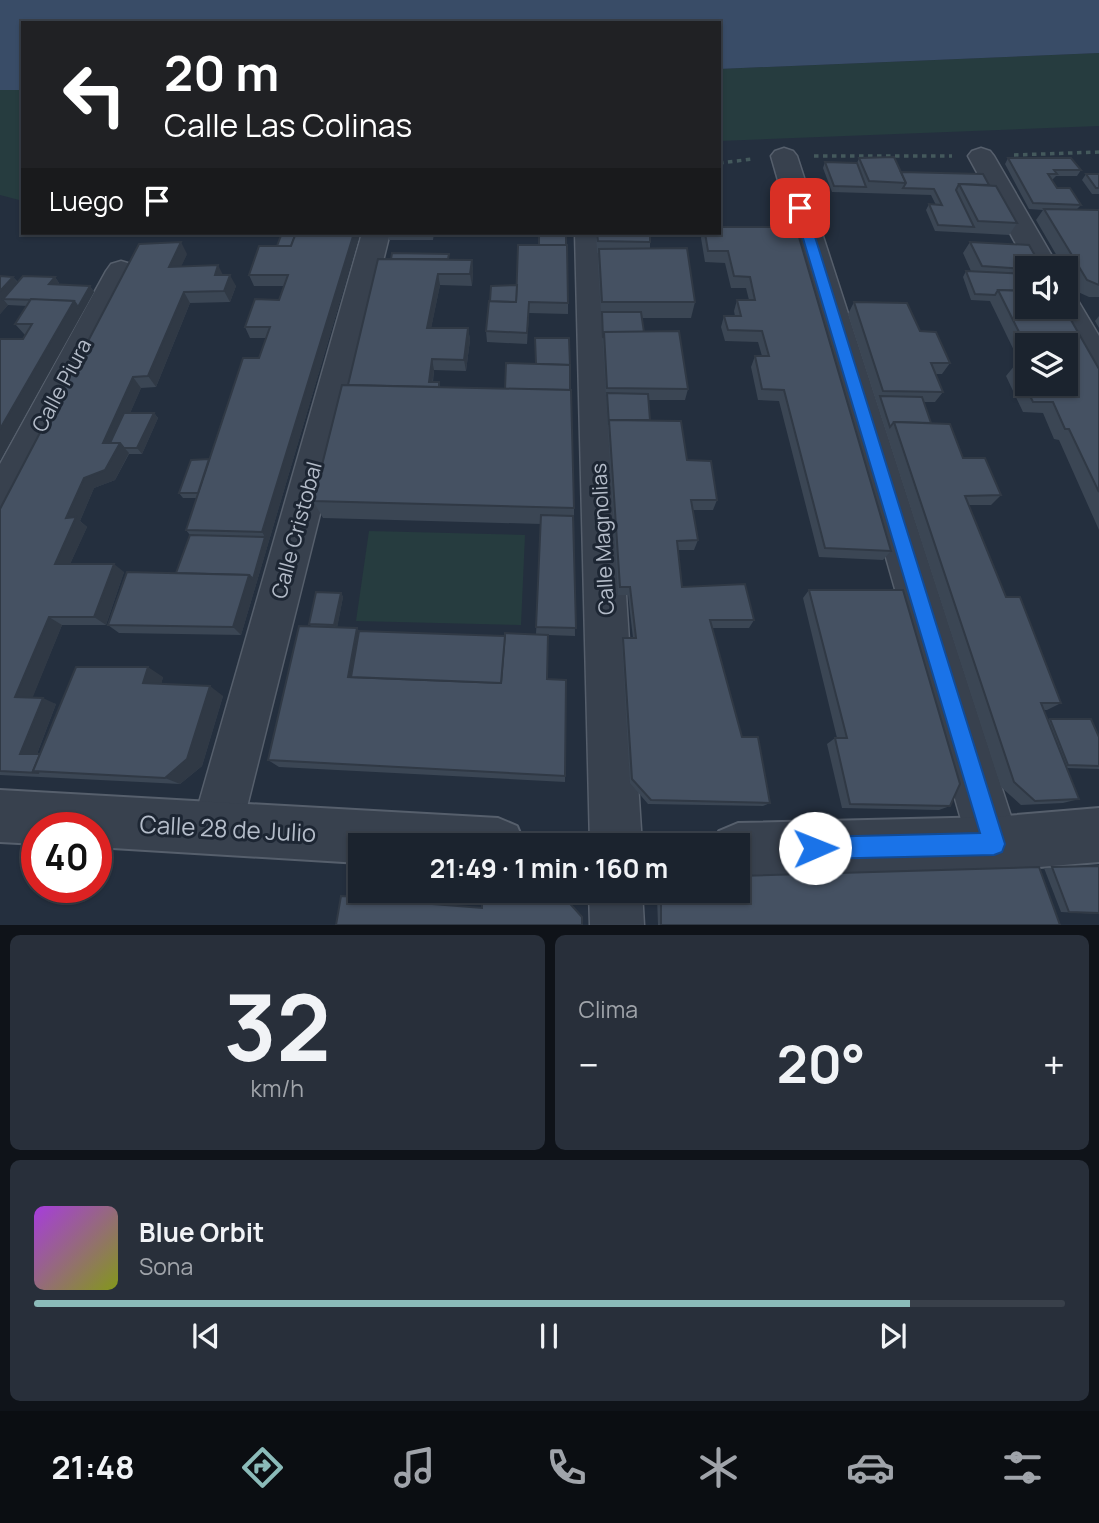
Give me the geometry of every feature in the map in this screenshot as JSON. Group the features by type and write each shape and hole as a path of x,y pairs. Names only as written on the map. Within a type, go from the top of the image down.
{"street":[{"path":"784,156 994,844"},
{"path":"981,156 1037,256"},
{"name":"Calle Cristobal","path":"216,827 375,235"},
{"name":"Calle Magnolias","path":"589,235 615,833"},
{"name":"Calle Piura","path":"0,499 121,271"},
{"path":"1078,306 1099,307"},
{"path":"1073,319 1099,364"},
{"name":"Calle 28 de Julio","path":"0,816 348,835"},
{"path":"750,850 994,844 1099,835"},
{"path":"616,903 617,925"}],"path":[{"path":"721,163 784,156 981,156 1099,152"}],"green space":[{"path":"1099,53 1099,126 721,141 721,69"},
{"path":"0,90 21,90 21,200 0,195"},
{"path":"369,531 525,535 521,625 356,621"}],"water":[{"path":"0,0 1099,0 1099,53 721,69 721,21 21,21 21,90 0,90"}],"building":[{"path":"894,157 906,183 869,181 859,158"},
{"path":"1008,158 1071,158 1081,170 1054,170 1057,174 1048,174 1057,188 1070,188 1081,205 1033,203"},
{"path":"825,162 857,163 866,187 834,186"},
{"path":"901,172 983,174 989,185 959,184 956,190 974,227 938,225 929,204 942,205 934,189 903,188 906,183"},
{"path":"1086,174 1099,174 1099,188 1096,188"},
{"path":"959,184 996,186 1017,223 978,221"},
{"path":"1044,209 1099,210 1099,285 1087,280 1078,265 1078,256 1072,256"},
{"path":"721,227 796,227 891,551 825,548 784,390 762,389 755,356 769,356 762,331 728,330 724,316 741,316 737,300 755,300 750,277 734,276 728,251 708,251 705,235 721,235"},
{"path":"281,235 295,235 291,246 277,246"},
{"path":"295,235 353,235 262,532 186,530 243,358 259,358 270,327 245,327 255,299 279,300 288,275 249,275 259,246 291,246"},
{"path":"539,235 566,235 566,245 539,245"},
{"path":"597,235 650,235 650,242 598,241"},
{"path":"181,242 169,267 218,265 215,275 230,275 224,291 184,292 148,376 133,377 103,443 120,443 105,470 84,478 66,518 76,517 55,564 114,564 94,617 49,617 15,697 43,698 20,754 40,754 33,771 39,773 0,771 0,509 139,244"},
{"path":"970,242 1029,245 1035,256 1015,256 1015,268 982,266"},
{"path":"518,245 567,245 568,303 529,302 527,333 486,331 489,301 516,302"},
{"path":"687,248 695,302 602,302 599,249"},
{"path":"392,253 449,254 448,259 391,259"},
{"path":"378,259 472,260 470,274 438,274 427,328 468,328 464,360 432,359 429,382 439,382 439,387 348,385"},
{"path":"966,271 1015,273 1015,291 998,290 995,295 975,294"},
{"path":"0,276 13,277 0,291"},
{"path":"23,276 55,277 49,284 90,286 78,307 74,301 3,299"},
{"path":"517,285 516,302 490,301 491,286"},
{"path":"998,290 1015,291 1015,319 1070,319 1099,369 1099,492 1053,402 1033,402 1030,396 1078,396 1078,333 1020,333"},
{"path":"31,299 74,301 0,429 0,339 23,339 32,324 15,324"},
{"path":"854,302 907,303 920,331 936,332 950,363 931,363 943,392 883,391"},
{"path":"602,312 641,312 644,332 604,332 603,338"},
{"path":"679,331 688,389 607,388 604,332"},
{"path":"535,338 569,338 570,365 536,364"},
{"path":"506,363 570,365 570,390 505,389"},
{"path":"342,385 571,390 574,508 313,501"},
{"path":"607,393 648,394 650,420 609,420 609,425"},
{"path":"880,396 922,397 931,423 894,422 890,427"},
{"path":"124,413 154,413 137,448 124,448 120,443 110,443"},
{"path":"609,420 681,421 687,460 711,461 717,500 691,500 698,540 677,541 682,587 745,584 754,620 710,620 742,737 758,737 770,803 651,800 632,779 623,638 636,638 630,587 620,587"},
{"path":"894,422 950,424 963,458 985,458 1001,495 965,496 1006,597 1020,597 1061,703 1041,703 1079,799 1035,801 1014,782"},
{"path":"209,459 198,493 179,493 191,460"},
{"path":"541,515 573,516 576,628 536,627"},
{"path":"190,535 265,537 253,579 249,575 176,573"},
{"path":"127,572 249,575 233,627 108,625"},
{"path":"809,590 903,590 960,784 950,806 850,804 835,738 847,738"},
{"path":"316,592 341,593 334,625 309,624"},
{"path":"299,626 357,628 348,677 501,683 505,633 548,635 547,679 566,680 565,776 268,760"},
{"path":"359,631 505,636 501,683 351,677"},
{"path":"76,667 148,667 143,683 210,686 187,759 165,778 33,771"},
{"path":"1050,719 1091,719 1099,737 1099,766 1068,765"},
{"path":"1099,866 1099,913 1069,912 1052,867"},
{"path":"1039,867 1060,925 661,925 661,903 750,903 750,876"},
{"path":"341,896 348,896 348,903 420,903 482,908 482,903 569,903 582,917 582,925 336,925"}],"route":[{"path":"800,208 994,844 815,848"}]}
